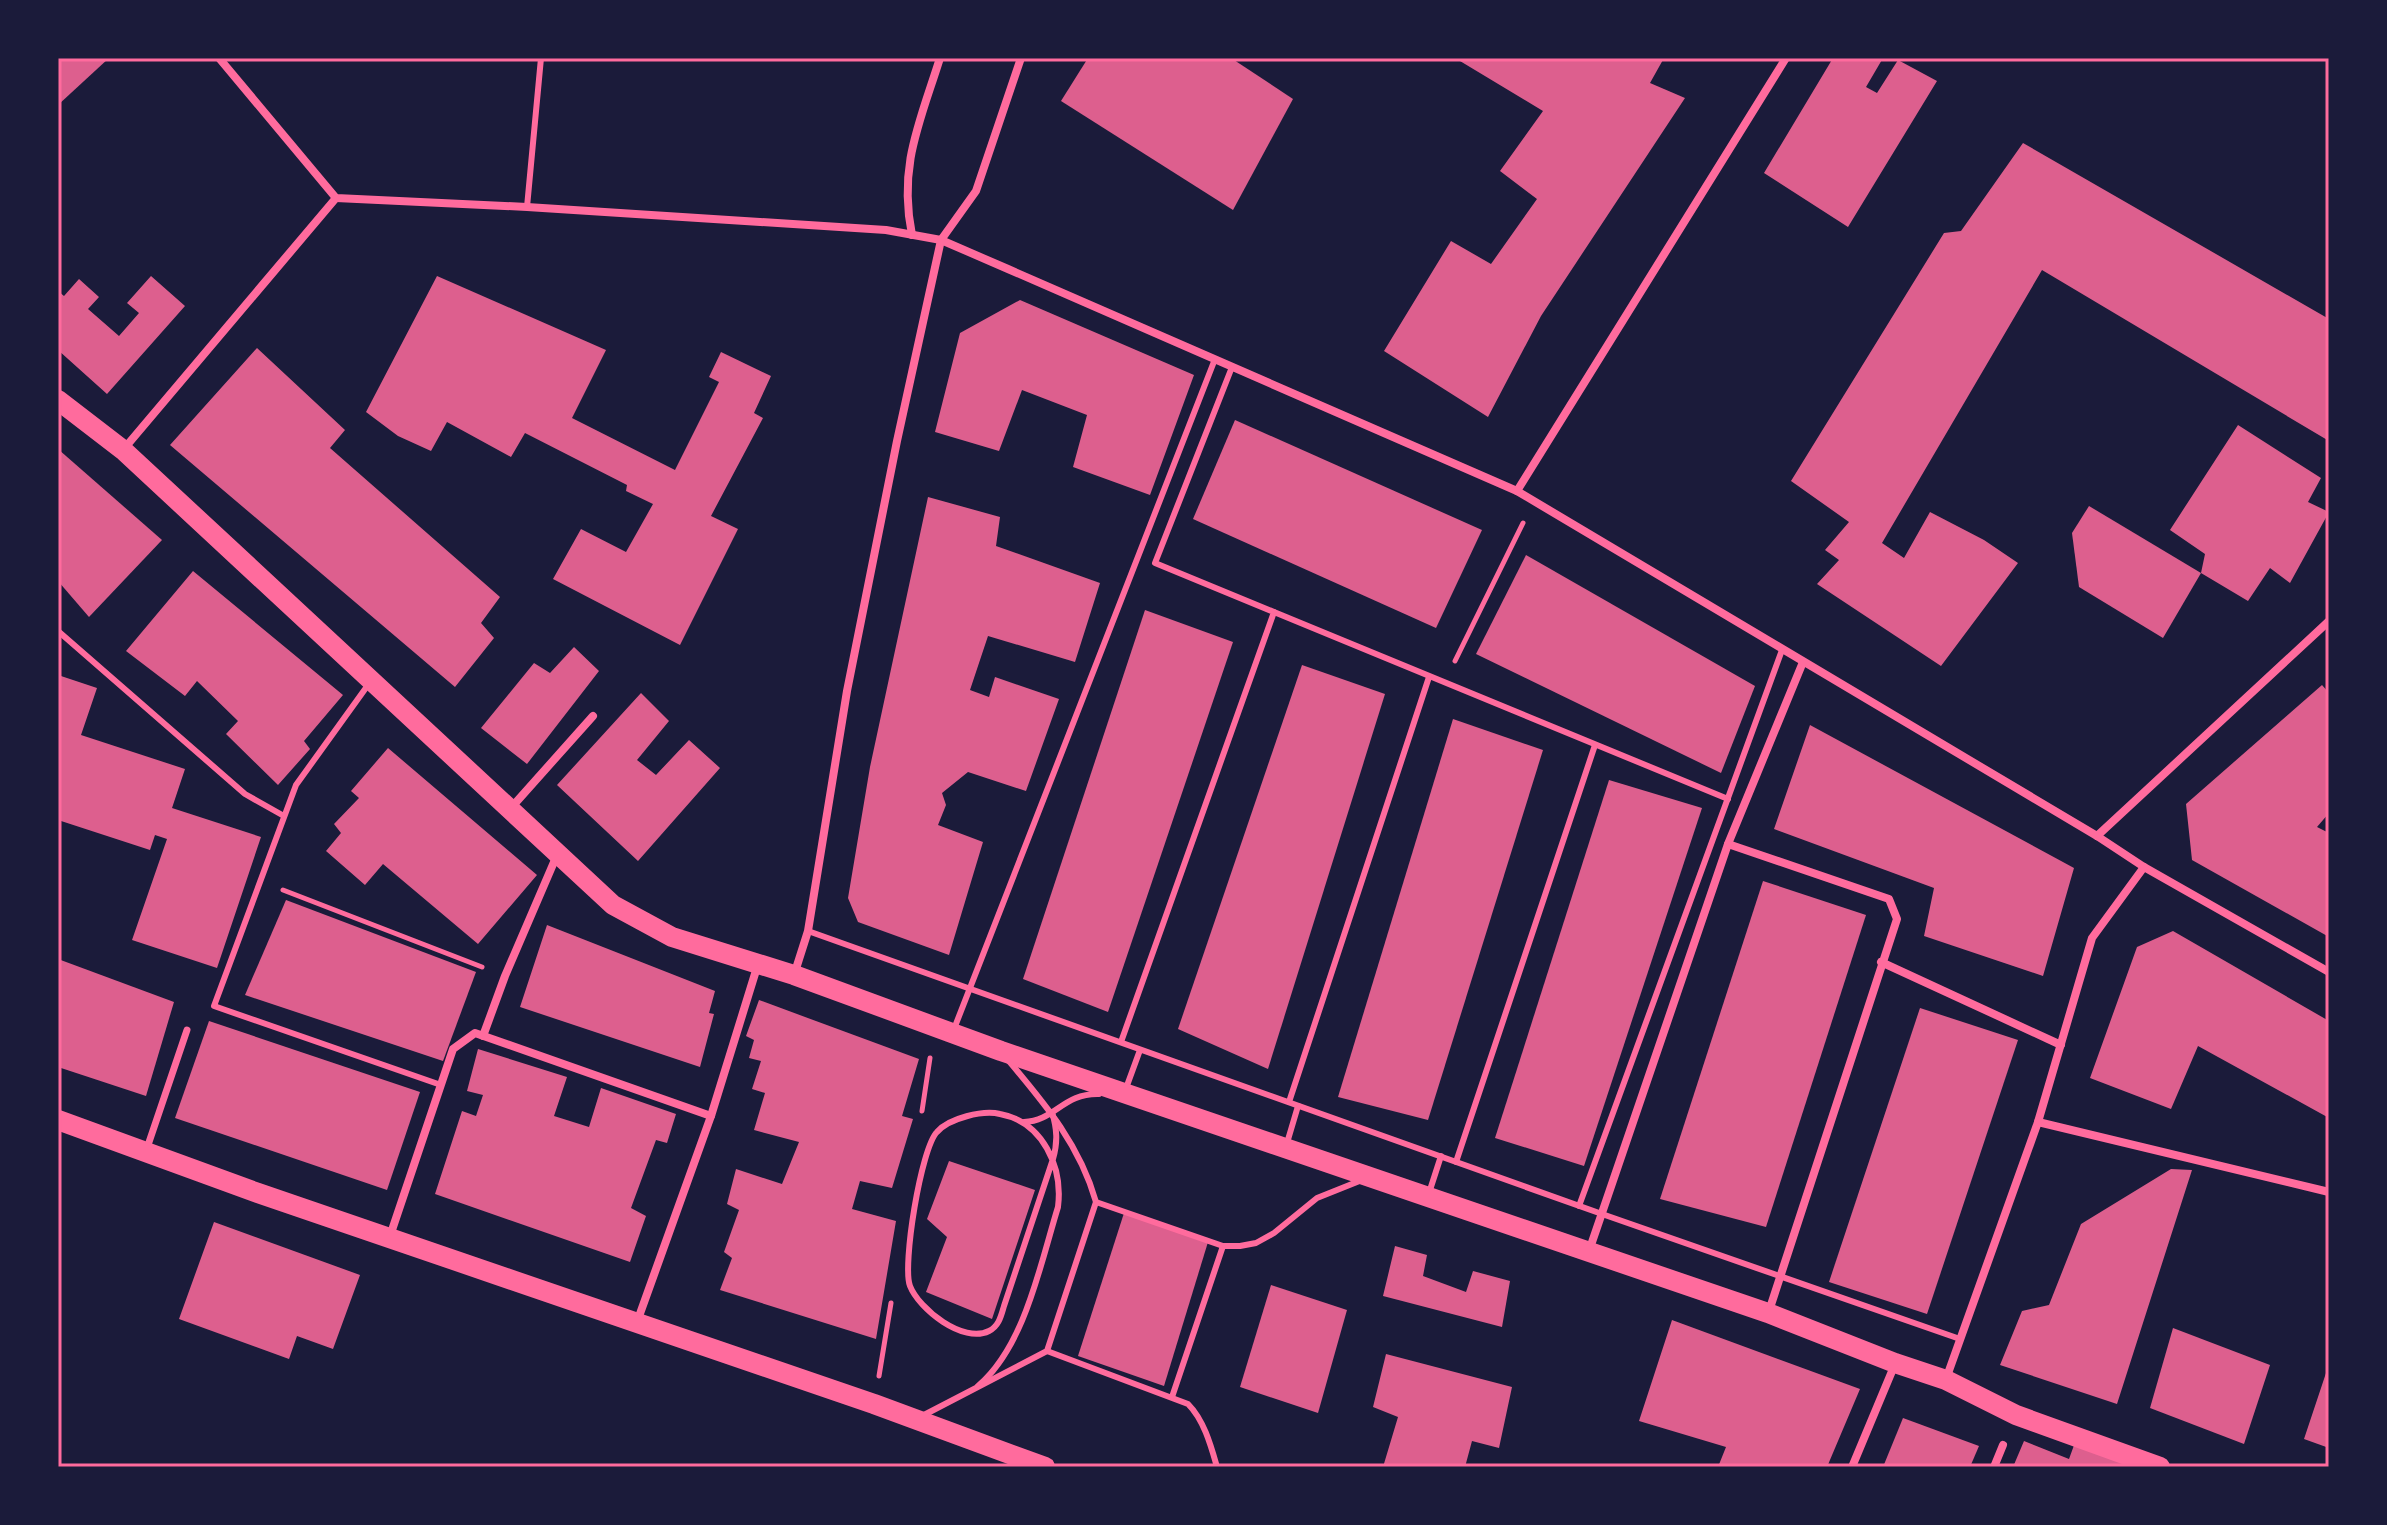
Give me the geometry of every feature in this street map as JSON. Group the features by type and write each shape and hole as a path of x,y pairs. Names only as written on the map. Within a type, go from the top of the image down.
{"main road":[{"path":"58,400 123,450 613,905 672,937 794,975 1001,1051 1768,1313 1946,1380 2016,1415 2160,1467"},
{"path":"58,1120 1045,1467"}],"street":[{"path":"219,58 336,198 886,230 941,240 1517,491 2097,836 2144,867 2329,972"},
{"path":"912,235 906,205 907,173 913,142 940,58"},
{"path":"794,975 808,931 850,676 941,240 976,191 1021,58"},
{"path":"1517,491 1786,58"},
{"path":"123,450 336,198"},
{"path":"2097,836 2329,621"},
{"path":"1589,1252 1728,844 1803,662"},
{"path":"509,810 593,716"},
{"path":"1728,844 1889,899 1897,919 1768,1313"},
{"path":"483,1036 557,854"},
{"path":"1946,1380 2038,1122 2092,938 2144,867"},
{"path":"1881,962 2061,1045"},
{"path":"636,1323 711,1116 758,963"},
{"path":"145,1153 187,1030"},
{"path":"390,1237 453,1049 475,1033 711,1116"},
{"path":"2038,1122 2329,1192"},
{"path":"1852,1467 1895,1363"},
{"path":"1994,1467 2003,1445"}],"lane":[{"path":"527,207 541,58"},
{"path":"953,1033 1215,359"},
{"path":"1232,367 1155,563 1728,799"},
{"path":"1121,1042 1274,612"},
{"path":"58,631 245,794 284,816"},
{"path":"1579,1206 1782,650"},
{"path":"1289,1102 1429,677"},
{"path":"370,682 296,785 214,1006 441,1085"},
{"path":"1456,1162 1595,745"},
{"path":"808,931 1960,1339"},
{"path":"1024,1122 1037,1120 1076,1096 1125,1093 1140,1050"},
{"path":"915,1419 1047,1351 1096,1202 1080,1158 1052,1112 1001,1051"},
{"path":"1286,1146 1298,1106"},
{"path":"978,1386 993,1374 1017,1333 1058,1207 1060,1193 1053,1159 1041,1138 1024,1122 998,1113 983,1114 952,1123 936,1132 919,1182 909,1284 928,1312 949,1325 967,1332 991,1330 1000,1319 1053,1159 1058,1141 1052,1112"},
{"path":"1428,1196 1441,1156"},
{"path":"1096,1202 1223,1246 1256,1243 1274,1233 1317,1198 1370,1177"},
{"path":"1172,1397 1223,1246"},
{"path":"1047,1351 1172,1397 1195,1411 1209,1440 1217,1467"}],"path":[{"path":"1444,682 1534,501"},
{"path":"260,881 505,976"}],"building":[{"path":"58,58 109,58 58,105"},
{"path":"1088,58 1231,58 1293,99 1233,210 1061,101"},
{"path":"1455,58 1664,58 1650,83 1685,98 1541,316 1488,417 1384,351 1451,241 1491,264 1537,199 1500,171 1543,111"},
{"path":"1833,58 1883,58 1866,87 1877,93 1898,60 1937,81 1848,227 1764,173"},
{"path":"2023,143 2329,319 2329,441 2042,270 1882,543 1904,558 1930,512 1984,540 2018,563 1941,666 1817,584 1839,560 1825,550 1849,522 1791,481 1944,233 1961,231"},
{"path":"151,276 185,306 107,394 58,350 58,291 64,296 79,279 99,297 88,309 119,336 139,313 127,303"},
{"path":"437,276 606,350 572,418 675,470 719,382 709,377 721,352 771,376 754,413 763,418 711,516 738,529 680,645 553,579 581,529 626,552 653,504 626,491 627,485 525,433 511,457 447,422 431,451 398,436 366,412"},
{"path":"1020,300 1194,375 1150,495 1073,467 1087,415 1022,390 999,451 935,432 960,333"},
{"path":"257,348 345,430 330,448 500,597 481,623 494,638 455,687 170,445"},
{"path":"1235,420 1482,530 1436,628 1193,519"},
{"path":"2238,425 2321,478 2308,502 2329,512 2290,583 2270,568 2248,601 2201,573 2205,554 2170,530"},
{"path":"58,449 162,540 89,617 58,581"},
{"path":"928,497 1000,517 996,546 1100,583 1075,662 988,636 970,690 989,697 995,677 1059,699 1026,791 968,772 942,793 946,805 938,825 983,842 949,955 858,922 848,898 870,767"},
{"path":"2089,506 2201,573 2163,638 2079,587 2072,533"},
{"path":"1526,555 1755,686 1721,773 1476,654"},
{"path":"193,571 343,695 304,741 310,749 278,785 226,734 238,721 197,681 185,696 126,651"},
{"path":"1145,610 1233,642 1108,1012 1023,979"},
{"path":"574,647 599,671 527,764 481,728 534,663 550,673"},
{"path":"1302,665 1385,694 1268,1069 1178,1029"},
{"path":"58,675 97,688 81,735 185,769 172,808 261,837 217,968 132,940 167,839 155,835 150,850 58,820"},
{"path":"2322,685 2329,693 2329,813 2317,827 2329,833 2329,937 2192,860 2186,804"},
{"path":"641,693 669,721 637,760 656,775 689,740 720,768 638,861 557,785"},
{"path":"1453,719 1543,750 1428,1120 1338,1097"},
{"path":"1810,725 2074,868 2043,976 1924,936 1934,888 1774,829"},
{"path":"388,748 537,875 478,944 383,864 365,885 326,851 341,833 334,824 359,798 351,791"},
{"path":"1609,780 1702,808 1584,1166 1495,1138"},
{"path":"1763,881 1866,915 1766,1227 1660,1199"},
{"path":"286,900 476,972 443,1061 245,995"},
{"path":"547,925 715,991 709,1013 714,1014 700,1067 520,1007"},
{"path":"2173,931 2329,1021 2329,1118 2198,1046 2171,1109 2090,1078 2137,947"},
{"path":"58,959 174,1002 146,1096 58,1067"},
{"path":"759,1000 919,1059 902,1116 913,1119 892,1188 860,1181 852,1209 896,1221 876,1339 720,1290 732,1258 724,1252 739,1210 727,1204 736,1169 782,1184 799,1142 754,1130 765,1093 752,1089 761,1061 749,1058 754,1040 746,1036"},
{"path":"1920,1008 2018,1040 1927,1314 1829,1282"},
{"path":"209,1021 420,1092 387,1190 175,1118"},
{"path":"478,1049 567,1077 554,1116 589,1127 601,1088 676,1114 667,1143 656,1140 631,1208 646,1216 630,1262 435,1194 462,1111 476,1116 483,1095 467,1091"},
{"path":"949,1161 1035,1190 992,1319 926,1292 947,1237 927,1219"},
{"path":"2171,1169 2192,1170 2117,1404 2000,1365 2022,1311 2049,1305 2081,1224"},
{"path":"1124,1213 1208,1242 1164,1386 1078,1356"},
{"path":"214,1222 360,1275 333,1349 297,1336 289,1359 179,1319"},
{"path":"1395,1246 1427,1255 1423,1276 1466,1292 1473,1271 1510,1281 1502,1327 1383,1296"},
{"path":"1271,1285 1347,1310 1318,1413 1240,1387"},
{"path":"1672,1320 1860,1389 1827,1467 1718,1467 1726,1447 1639,1421"},
{"path":"2173,1328 2270,1365 2244,1444 2150,1408"},
{"path":"1386,1354 1512,1387 1499,1448 1472,1441 1465,1467 1383,1467 1398,1417 1373,1407"},
{"path":"2329,1368 2329,1448 2304,1439"},
{"path":"1903,1418 1979,1446 1970,1467 1883,1467"},
{"path":"2077,1437 2159,1467 2013,1467 2024,1441 2069,1459"}]}
